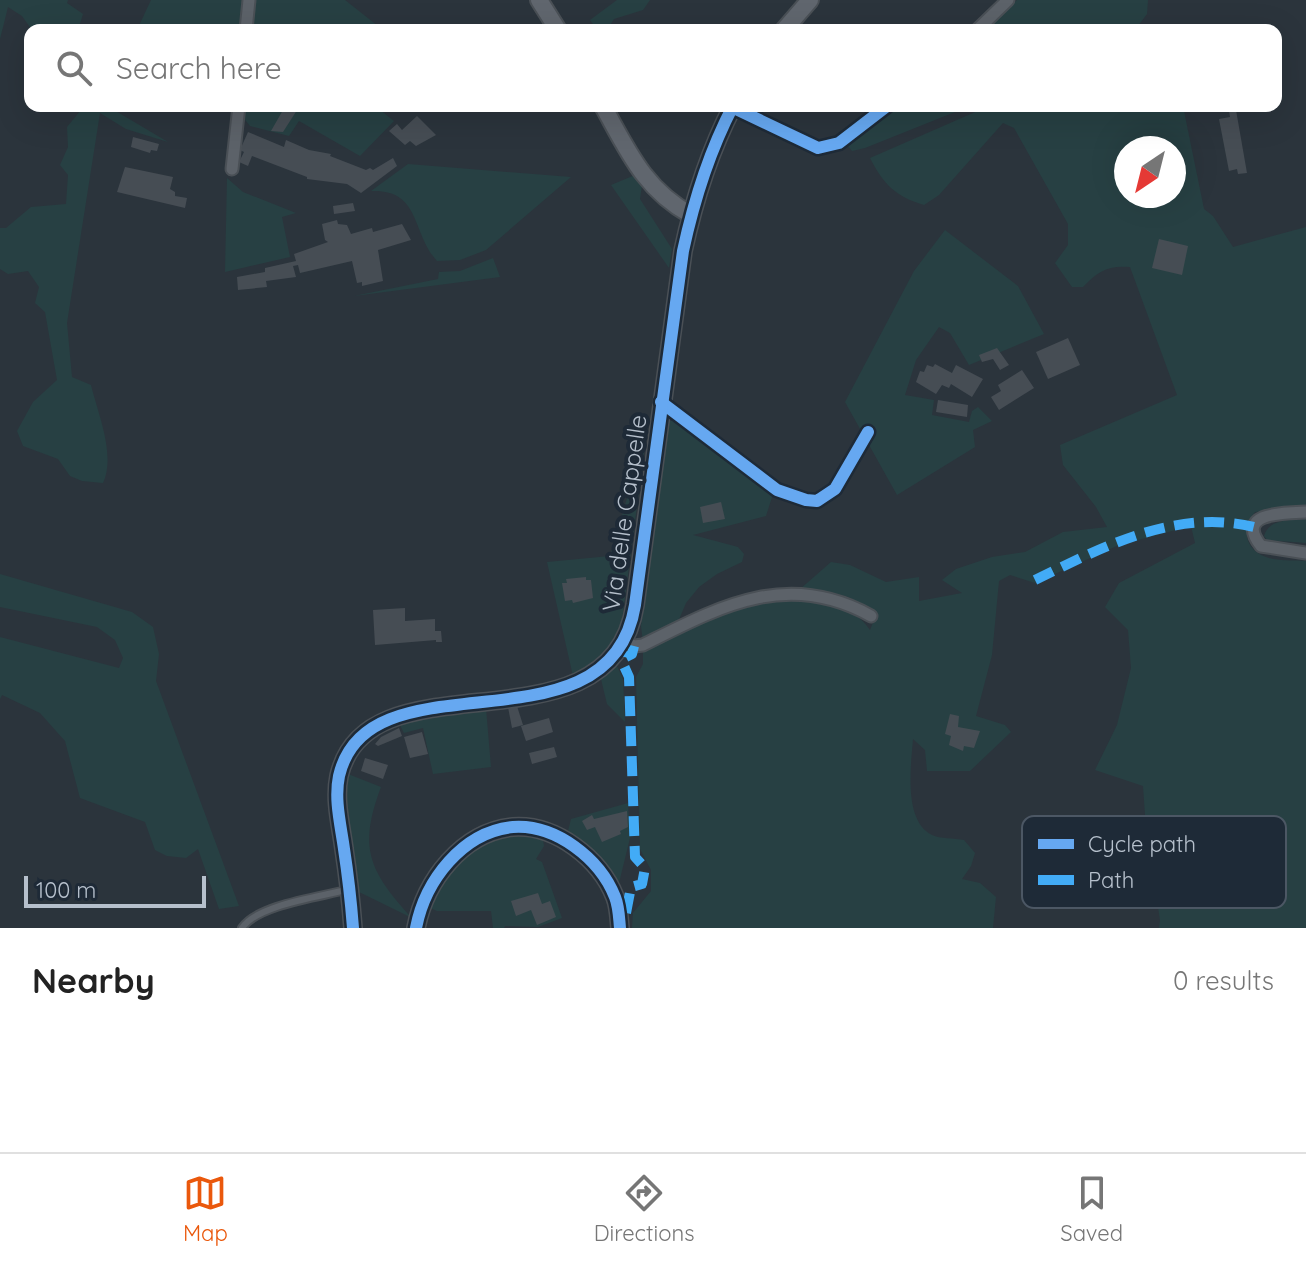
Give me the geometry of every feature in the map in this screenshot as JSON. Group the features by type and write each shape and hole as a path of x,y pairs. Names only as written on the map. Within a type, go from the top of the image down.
{"main road":[{"path":"539,0 554,24"},
{"path":"789,24 810,0"},
{"path":"607,112 647,180 665,198 691,215"},
{"name":"Via delle Cappelle","path":"353,928 338,783 346,758 361,738 380,725 410,714 545,693 578,683 604,665 623,641 630,626 678,281 691,215 711,153 730,112"},
{"path":"416,928 425,896 449,862 472,842 513,827 529,828 560,838 590,859 615,898 620,928"}],"street":[{"path":"247,24 249,0"},
{"path":"983,24 1008,0"},
{"path":"232,169 238,112"},
{"path":"742,112 818,148 839,143 879,112"},
{"path":"661,402 777,490 806,500 817,501 835,489 868,432"},
{"path":"1306,512 1272,514 1259,519 1254,527 1254,537 1261,546 1306,553"},
{"path":"623,641 634,646 643,645 709,611 758,596 836,599 871,616"}],"lane":[{"path":"242,928 251,917 266,911 350,890"}],"green space":[{"path":"0,0 68,0 67,3 83,14 80,24 28,24 8,7 0,39"},
{"path":"151,0 244,0 242,24 140,24"},
{"path":"254,0 345,0 375,24 252,24"},
{"path":"617,0 650,0 643,10 614,19 611,24 593,24 590,20"},
{"path":"1017,0 1148,0 1147,14 1140,24 993,24"},
{"path":"79,112 117,112 168,142 126,129 100,113 67,323 72,377 91,385 107,447 107,472 103,483 82,481 70,476 58,459 23,446 17,431 33,402 57,380 45,312 35,303 39,287 28,271 8,274 0,269 0,228 6,228 31,207 66,204 68,175 60,165 68,147 67,127"},
{"path":"242,112 383,112 394,121 360,156 299,121 289,136 250,126"},
{"path":"890,112 955,112 865,148 852,151 848,146"},
{"path":"975,112 1184,112 1204,209 1213,216 1233,247 1306,227 1306,506 1255,512 1247,534 1252,547 1264,556 1277,560 1306,561 1306,928 1159,928 1158,908 1286,908 1286,816 1145,816 1143,786 1095,770 1117,725 1131,668 1128,630 1105,607 1119,583 1195,543 1191,526 1119,545 1035,583 1010,575 999,581 992,655 976,716 1005,725 1011,732 970,771 927,771 925,750 913,739 911,792 917,818 932,835 964,840 975,853 962,879 980,883 996,897 993,928 632,928 633,913 651,891 651,870 640,849 636,677 643,664 643,648 715,613 776,600 820,601 839,606 857,616 870,630 876,615 859,602 831,592 799,590 831,562 850,565 886,582 919,577 919,601 962,593 942,580 956,569 992,557 1025,552 1063,532 1107,527 1096,507 1063,465 1060,445 1177,395 1130,267 1109,268 1083,287 1072,287 1055,263 1068,245 1068,224 1014,128 1003,123 939,195 924,205 905,198 891,188 870,158"},
{"path":"408,164 571,177 486,250 460,260 437,261 407,205 387,192 371,191"},
{"path":"635,175 642,185 640,199 672,249 669,268 611,185"},
{"path":"227,178 243,192 296,213 282,217 290,257 225,272"},
{"path":"945,230 1018,286 1044,334 969,365 950,333 939,327 916,360 905,395 934,400 932,415 969,422 972,411 978,407 992,421 973,430 975,447 897,495 845,402 914,271"},
{"path":"493,258 500,277 354,296 438,279 439,272 460,271"},
{"path":"668,421 674,421 773,494 766,516 693,535 738,547 744,554 742,562 699,587 686,603 677,624 643,642 641,626"},
{"path":"647,430 621,628 606,652 573,676 547,562 610,556"},
{"path":"1306,519 1306,543 1267,540 1264,536 1275,523"},
{"path":"0,574 132,612 153,627 159,654 156,681 239,906 219,909 198,849 186,858 167,856 155,850 145,822 80,798 65,741 40,713 2,695 0,699 0,637 119,668 123,658 115,640 97,627 0,607"},
{"path":"616,664 623,679 625,722 607,704 601,679"},
{"path":"486,708 491,767 433,774 423,728 404,733 400,725 413,719"},
{"path":"348,774 381,787 370,827 372,858 386,886 412,918 355,890 344,802"},
{"path":"628,803 630,838 619,883 592,849 568,831 571,819"},
{"path":"506,835 524,835 543,840 544,846 536,859 542,862 562,918 538,927 493,928 491,911 437,911 428,907 459,862 480,846"}],"building":[{"path":"282,112 296,112 283,132 271,131"},
{"path":"1229,112 1236,112 1247,173 1238,174 1237,169 1229,171 1219,119 1230,117"},
{"path":"417,116 436,135 416,146 410,141 405,145 389,131 397,124 402,130"},
{"path":"248,132 284,147 286,140 309,150 331,154 366,170 373,170 393,158 397,166 361,193 347,184 307,179 252,156 248,166 239,162 244,152 240,150"},
{"path":"133,137 159,144 157,151 151,150 150,153 131,147"},
{"path":"125,167 173,177 170,189 175,196 187,198 185,208 117,192"},
{"path":"353,203 355,211 334,214 333,206"},
{"path":"337,220 338,224 347,225 351,234 402,224 411,240 378,250 383,281 362,286 362,282 357,283 352,261 300,273 298,265 293,266 296,277 266,281 267,287 238,290 237,277 265,272 265,268 296,261 294,254 328,242 322,224"},
{"path":"1159,239 1188,246 1182,275 1152,268"},
{"path":"1068,338 1080,365 1048,379 1036,352"},
{"path":"997,348 1009,365 1000,370 993,359 982,362 979,355"},
{"path":"935,364 952,373 956,365 983,379 972,397 951,384 949,388 942,385 936,394 916,382 920,371 924,372 927,365 933,367"},
{"path":"1022,370 1034,388 999,410 991,397 1001,391 998,385"},
{"path":"938,400 968,405 967,417 936,412"},
{"path":"721,502 725,519 703,523 700,507"},
{"path":"586,577 586,580 591,580 593,598 573,603 572,600 565,601 562,583 567,583 566,579"},
{"path":"405,608 405,621 435,619 435,631 441,631 442,642 375,645 373,610"},
{"path":"517,706 523,725 512,728 508,707"},
{"path":"950,714 959,716 958,727 980,731 974,748 964,746 963,751 949,745 951,736 945,734"},
{"path":"549,718 553,732 526,741 521,726"},
{"path":"399,728 402,736 378,746 375,744 381,737"},
{"path":"422,732 428,754 410,758 404,737"},
{"path":"554,747 557,757 532,764 529,753"},
{"path":"365,758 388,765 383,779 361,771"},
{"path":"627,811 628,827 620,831 621,834 602,842 595,827 587,830 582,821 592,815 594,819"},
{"path":"538,893 542,904 550,901 556,917 537,925 531,910 516,916 511,901"}],"marked path":[{"path":"1035,580 1114,544 1168,527 1225,522 1254,527"},
{"path":"626,913 631,887 642,884 645,868 635,857 629,677 624,666 634,646"}],"cycle path":[{"path":"353,928 337,794 339,776 359,739 394,718 439,707 538,694 582,680 616,652 635,605 683,251 703,177 730,112"},
{"path":"742,112 818,148 839,143 879,112"},
{"path":"661,402 777,490 806,500 817,501 835,489 868,432"},
{"path":"416,928 428,893 449,862 478,838 513,827 545,831 587,857 615,897 620,928"}]}
